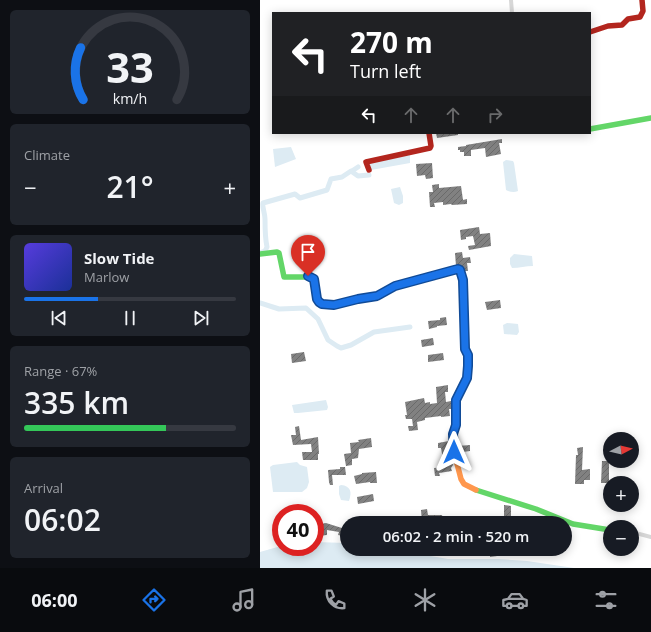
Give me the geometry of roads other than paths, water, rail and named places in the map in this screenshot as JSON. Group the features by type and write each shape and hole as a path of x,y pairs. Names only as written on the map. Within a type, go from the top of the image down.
{"street":[{"path":"511,0 512,12"},
{"path":"591,32 608,26 622,25 628,19 640,17 643,11 642,0"},
{"path":"591,129 651,118"},
{"path":"369,170 366,162 430,148 429,134"},
{"path":"260,254 278,252 284,277 311,277 314,279 317,299 319,302 322,304 334,305 377,296 395,286 458,269 460,270 463,280 465,349 468,355 468,366 467,378 456,400 456,425 453,434 454,452 464,484 470,488 536,509 573,524 603,529"},
{"path":"639,533 651,536"}],"waterway":[{"path":"352,171 358,167"},
{"path":"260,253 265,251 267,247 263,203 295,194 300,198 327,190 331,179 342,177 351,171 358,176 369,175"},
{"path":"260,303 279,309 306,308 318,319 328,340 341,348 351,345 374,332 410,327"}]}
